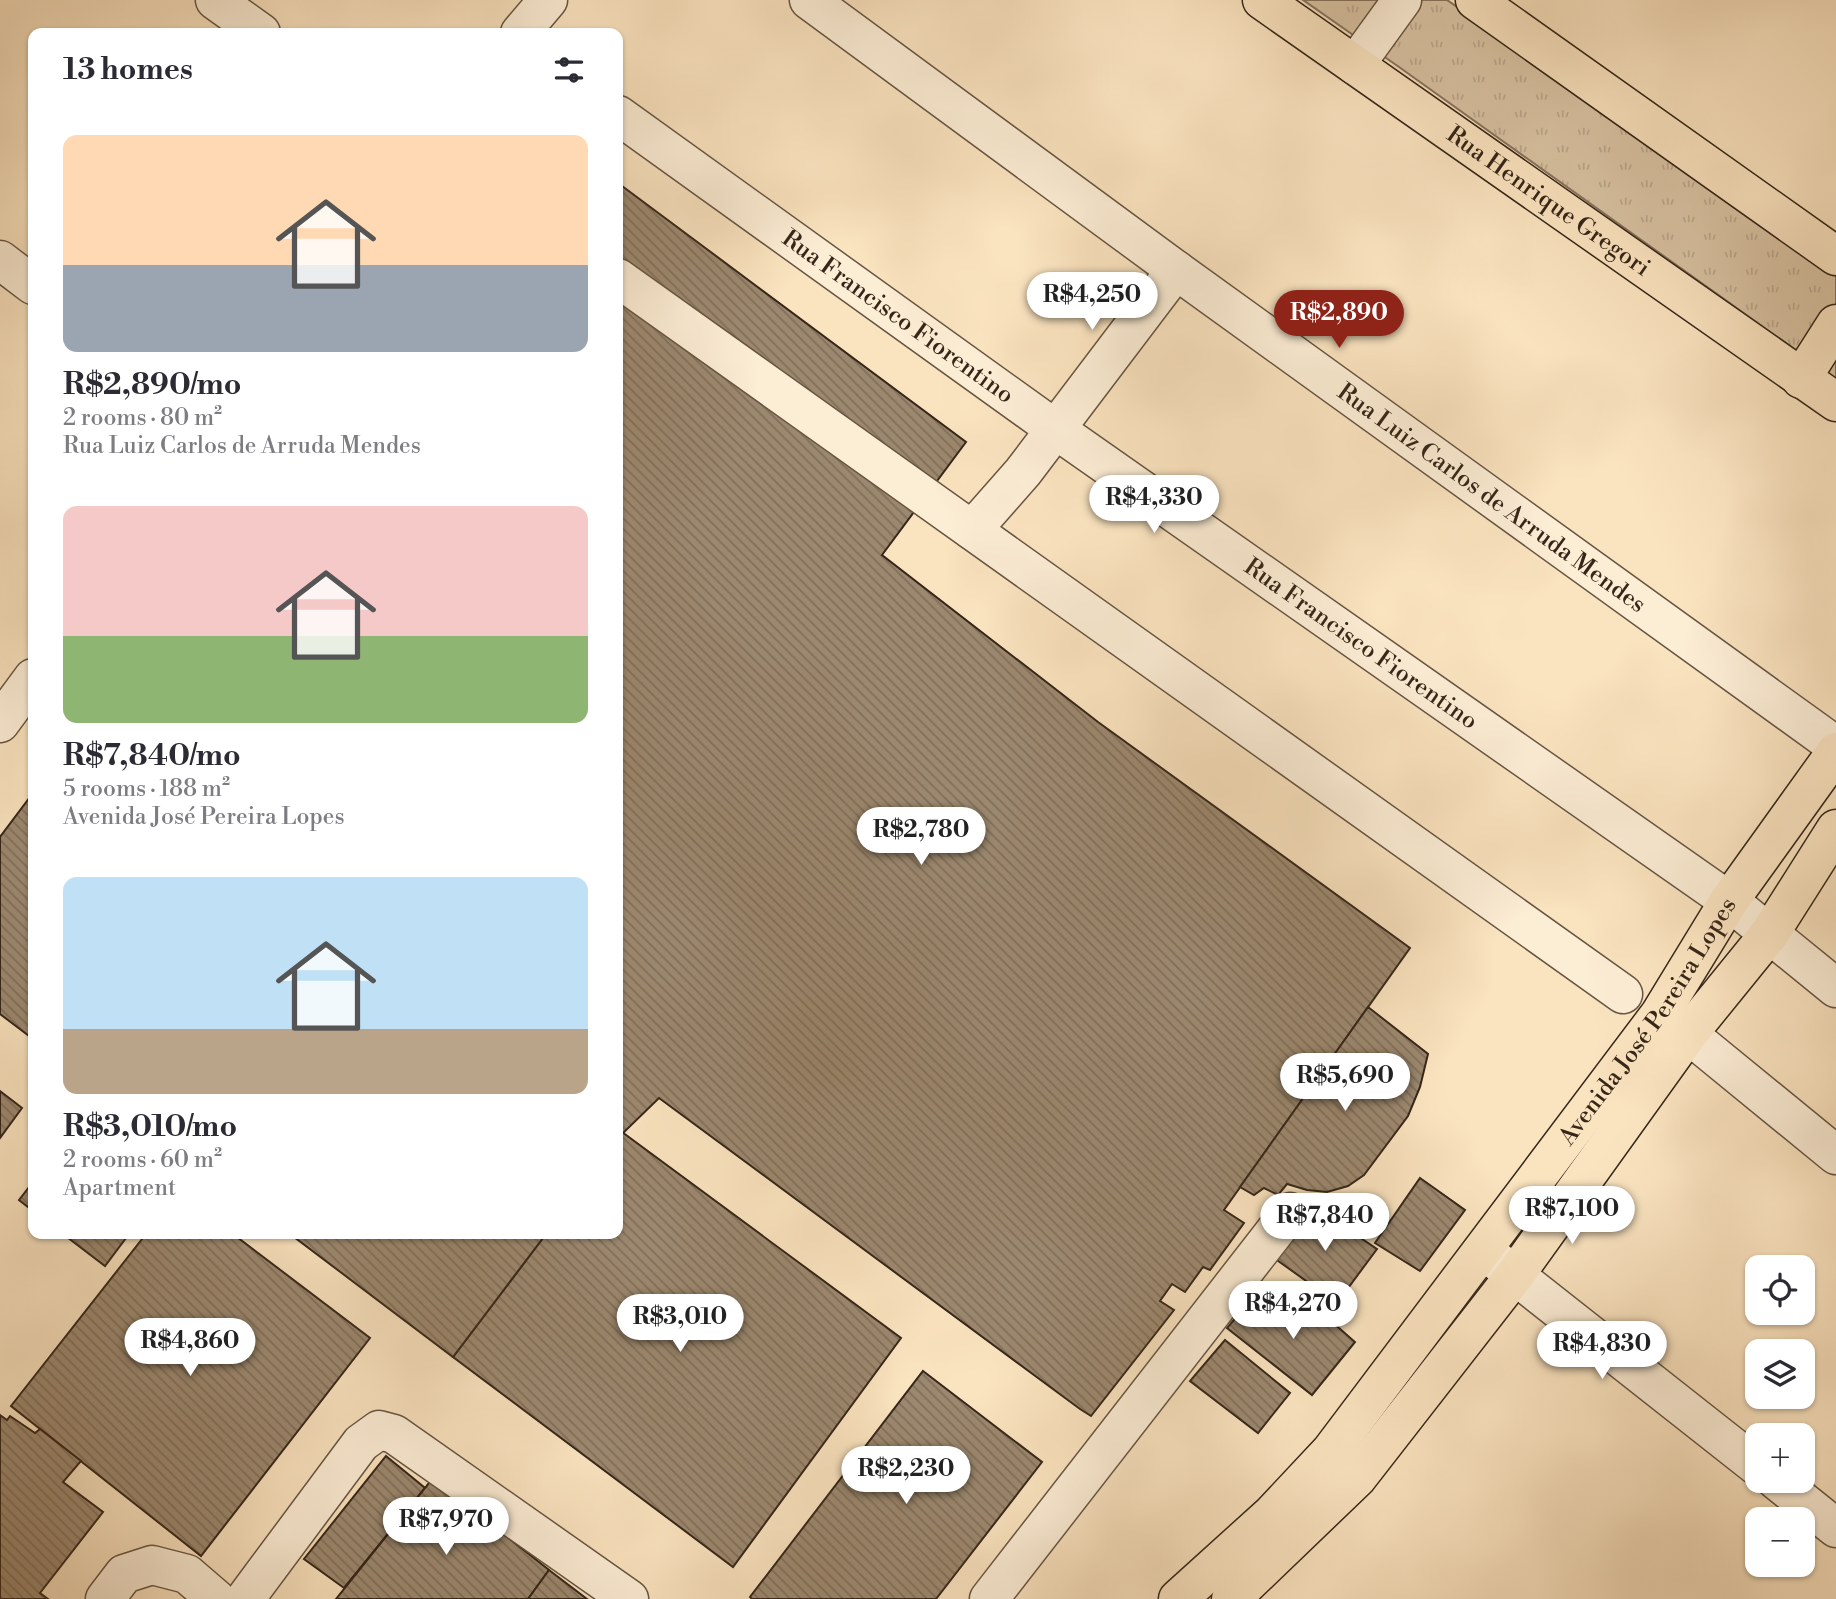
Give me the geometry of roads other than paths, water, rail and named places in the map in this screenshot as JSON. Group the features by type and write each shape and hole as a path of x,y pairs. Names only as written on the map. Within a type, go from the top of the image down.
{"main road":[{"name":"Rua Henrique Gregori","path":"1262,0 1836,402"},
{"path":"1475,0 1836,256"},
{"path":"1801,379 1836,324"},
{"name":"Avenida José Pereira Lopes","path":"1231,1599 1357,1478 1515,1275 1674,1024 1730,901 1836,752"},
{"name":"Avenida José Pereira Lopes","path":"1183,1597 1272,1514 1331,1451 1483,1250 1674,1024 1770,933 1836,829"}],"street":[{"path":"215,0 254,28"},
{"path":"524,28 548,0"},
{"name":"Rua Luiz Carlos de Arruda Mendes","path":"809,0 1176,270 1836,746"},
{"path":"1355,65 1402,0"},
{"name":"Rua Francisco Fiorentino","path":"623,119 1055,429 1730,901 1836,988"},
{"path":"0,260 28,281"},
{"path":"972,530 1023,472 1176,270"},
{"path":"623,282 1623,994"},
{"path":"0,723 28,685"},
{"path":"1674,1024 1836,1155"},
{"path":"989,1599 1290,1212"},
{"path":"1483,1250 1745,1457"},
{"path":"245,1599 361,1443 379,1430 394,1434 629,1599"},
{"path":"1792,1493 1836,1528"},
{"path":"105,1599 124,1574 152,1565 187,1574 216,1599"}]}
